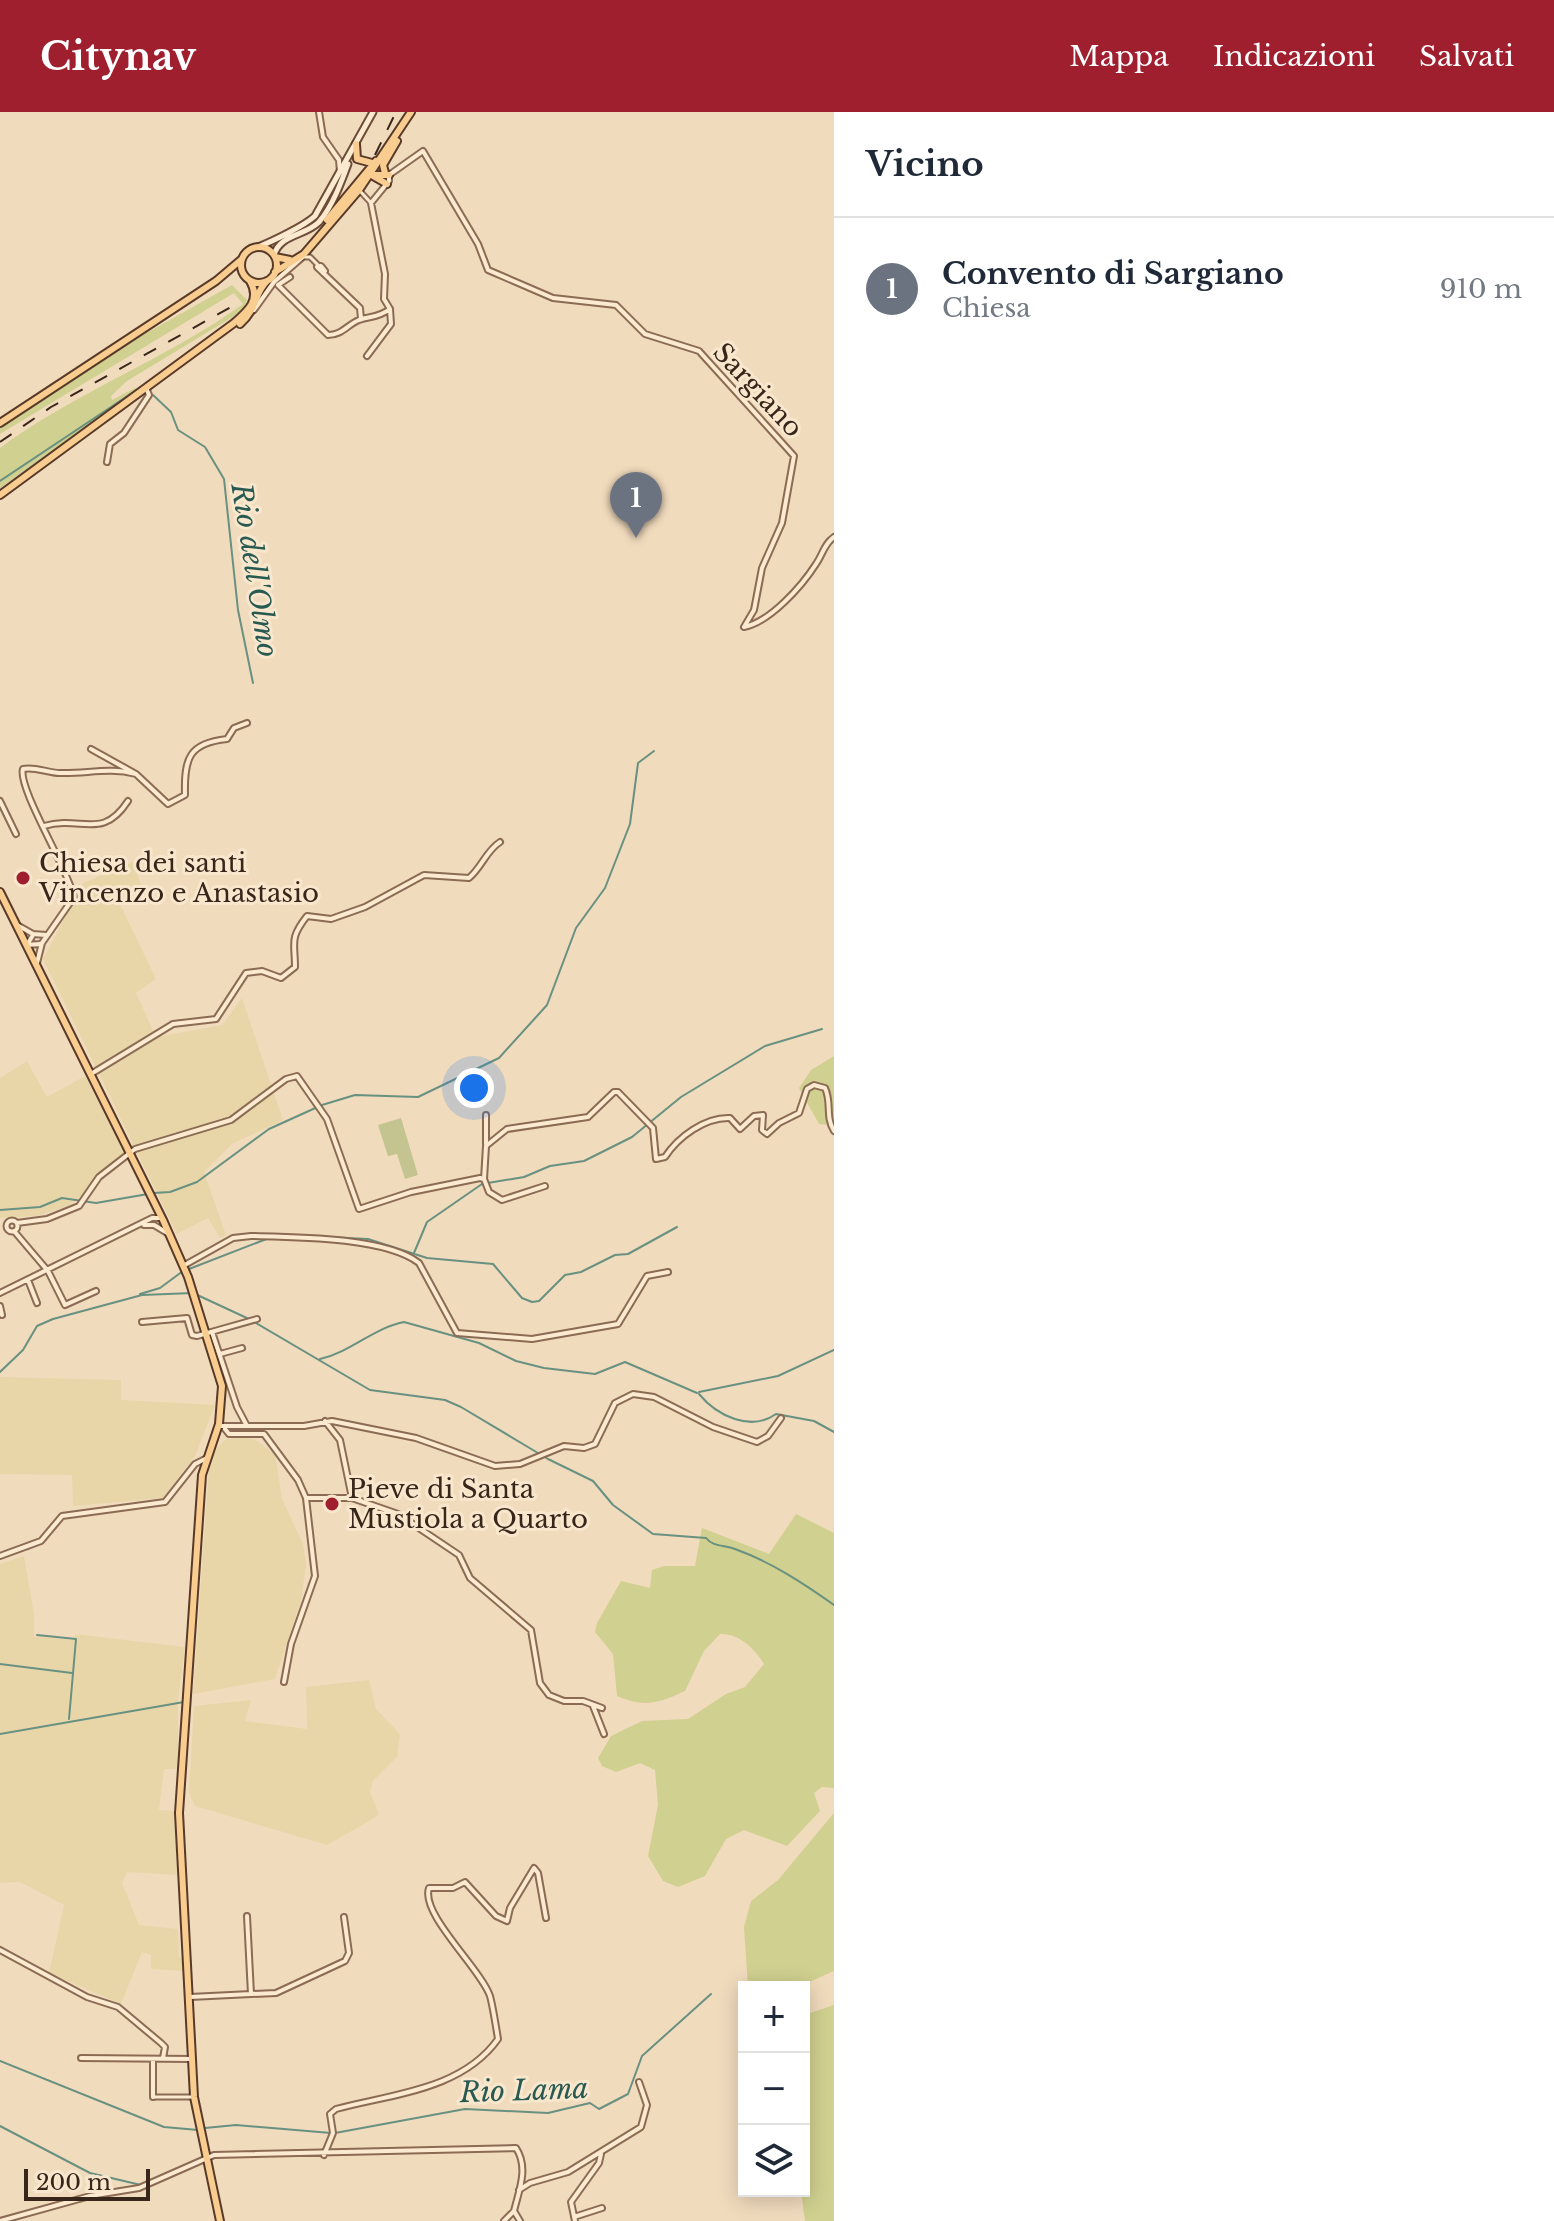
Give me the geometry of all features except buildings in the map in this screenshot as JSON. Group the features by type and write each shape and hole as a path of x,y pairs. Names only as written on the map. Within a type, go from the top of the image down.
{"main road":[{"path":"275,272 274,256 281,242 315,226 373,112"},
{"path":"370,175 387,174 383,165 411,112"},
{"path":"0,495 80,434 195,358 254,310 260,288 275,272 304,254 401,130"},
{"path":"258,247 284,261 296,257 370,175 401,130"},
{"path":"356,144 355,156 364,164 381,156"},
{"path":"370,175 387,184"},
{"path":"0,423 216,281 248,250 306,224 331,196"},
{"path":"154,385 250,307 255,295 242,259"},
{"path":"216,281 236,273 267,281"},
{"path":"0,892 170,1235 209,1333 222,1386 222,1427 202,1475 179,1792 194,2097 220,2221"}],"street":[{"path":"319,112 323,137 339,160 342,174"},
{"name":"Sargiano","path":"387,174 423,151 478,244 488,270 553,298 616,305 645,334 699,351 772,436 787,446 794,456 782,523 762,568 754,610 744,627 757,623 801,585 827,542 834,537"},
{"path":"371,203 387,184 387,174"},
{"path":"360,191 371,203 385,274 384,299 390,309 391,324 367,356"},
{"path":"254,310 274,282 304,256 336,213"},
{"path":"304,256 310,257 360,308 361,319"},
{"path":"319,266 324,269 323,273"},
{"path":"290,277 278,285 324,333 338,335 361,319 373,320 390,309"},
{"path":"107,462 110,444 124,433 149,395 147,390"},
{"path":"91,749 136,774 161,801 175,802 185,795 186,763 191,753 208,741 227,739 234,728 247,723"},
{"path":"37,965 42,943 74,897 24,786 23,769 31,767 63,773 104,769 136,774"},
{"path":"0,801 16,834"},
{"path":"44,826 102,824 116,819 128,801"},
{"path":"91,1074 173,1024 216,1019 246,973 262,971 281,978 291,973 295,967 291,946 307,916 331,919 365,907 424,875 438,873 469,878 478,871 491,848 500,842"},
{"path":"17,925 33,934 48,935"},
{"path":"27,945 33,934"},
{"path":"27,945 42,943"},
{"path":"7,1225 11,1221 47,1219 82,1204 99,1177 135,1149 231,1120 286,1079 297,1076 327,1119 359,1209 411,1192 484,1179"},
{"path":"486,1146 507,1129 588,1117 614,1092 618,1092 653,1128 656,1159 665,1157 677,1139 722,1117 730,1118 740,1129 754,1116 763,1115 763,1134 770,1133 779,1123 799,1113 807,1089 814,1085 821,1085 829,1095 827,1112 834,1131"},
{"path":"486,1115 484,1179 489,1192 502,1200 545,1186"},
{"path":"152,1198 152,1218"},
{"path":"0,1293 152,1218 163,1220"},
{"path":"142,1225 154,1225 163,1220"},
{"path":"14,1231 17,1223"},
{"path":"0,1225 7,1225 14,1231 48,1271 65,1305 96,1291"},
{"path":"154,1225 170,1235"},
{"path":"183,1266 233,1238 251,1236 363,1243 410,1256 419,1263 457,1333 532,1339 618,1324 647,1276 668,1272"},
{"path":"28,1280 37,1303"},
{"path":"0,1306 2,1315"},
{"path":"142,1322 187,1318 192,1335 257,1319"},
{"path":"209,1333 247,1426"},
{"path":"220,1354 242,1348"},
{"path":"222,1427 304,1426 325,1421 416,1438 495,1466 520,1464 564,1446 584,1448 595,1444 615,1403 633,1394 654,1397 713,1427 757,1442 768,1436 781,1418"},
{"path":"325,1421 340,1440 352,1498"},
{"path":"222,1427 229,1434 257,1431 264,1434 298,1480 306,1498 315,1576 291,1644 284,1682"},
{"path":"0,1556 41,1541 62,1516 165,1502 195,1464 207,1458"},
{"path":"306,1498 352,1498 398,1514 459,1555 470,1578 531,1630 540,1683 549,1695 602,1708"},
{"path":"592,1704 604,1734"},
{"path":"324,2155 333,2133 330,2114 336,2109 410,2092 467,2070 498,2039 490,1995 444,1929 429,1902 429,1888 448,1889 465,1882 496,1916 507,1921 510,1908 534,1868 538,1873 546,1918"},
{"path":"247,1916 251,1994"},
{"path":"190,1997 276,1993 345,1961 349,1953 344,1917"},
{"path":"0,1950 87,1997 118,2007 165,2047 163,2058"},
{"path":"81,2058 192,2059"},
{"path":"153,2058 153,2097 194,2097"},
{"path":"519,2190 568,2172 641,2127 647,2105 639,2082"},
{"path":"0,2221 90,2196 139,2188 214,2155 324,2155 505,2146 516,2148 522,2158 514,2211 504,2221"},
{"path":"601,2154 599,2163 571,2202 574,2219 602,2208"},
{"path":"514,2211 520,2221"}],"shaded area":[{"path":"133,862 142,888 118,900 156,979 136,993 156,1037 222,1025 242,998 283,1120 232,1144 204,1172 226,1235 220,1238 208,1218 177,1234 43,959 83,883"},
{"path":"27,1061 47,1097 85,1076 125,1153 97,1174 87,1191 70,1205 37,1216 0,1218 0,1078"},
{"path":"0,1377 121,1380 121,1400 215,1405 195,1456 163,1498 73,1506 72,1475 0,1474"},
{"path":"239,1437 254,1439 275,1454 282,1499 303,1544 306,1565 301,1600 275,1679 193,1694 209,1468 214,1452 224,1440"},
{"path":"24,1556 34,1614 34,1636 73,1640 75,1634 185,1647 178,1700 178,1769 164,1769 159,1810 175,1811 177,1875 127,1872 122,1883 139,1925 178,1929 179,1957 184,1959 184,1971 151,1969 151,1955 142,1952 121,2004 49,1973 64,1905 20,1882 0,1883 0,1564"},
{"path":"369,1680 376,1709 400,1734 397,1757 373,1781 370,1792 379,1814 371,1820 327,1845 195,1806 189,1793 194,1706 251,1700 245,1721 307,1729 306,1687"}],"green space":[{"path":"232,285 247,300 244,310 127,381 111,396 112,400 135,388 137,391 0,488 0,448 60,409 184,342 243,304 234,293 0,434 0,427 118,349"},
{"path":"834,1056 834,1126 819,1124 799,1088 811,1070"},
{"path":"401,1118 418,1175 405,1179 397,1154 388,1156 378,1125"},
{"path":"796,1514 834,1533 834,1788 822,1787 814,1793 820,1811 787,1846 744,1830 726,1839 705,1876 678,1887 663,1881 648,1856 658,1805 655,1770 640,1763 616,1772 602,1766 598,1758 611,1736 642,1721 688,1719 726,1694 745,1687 764,1664 746,1643 734,1636 720,1634 704,1651 685,1691 659,1701 635,1702 617,1696 613,1654 595,1632 597,1623 621,1581 650,1588 652,1570 664,1566 695,1566 702,1528 769,1554"},
{"path":"834,1813 834,1971 810,1982 748,1981 744,1927 751,1901 778,1880"},
{"path":"834,2005 834,2221 805,2221 802,2197 810,2197 810,2013"}],"waterway":[{"name":"Rio dell'Olmo","path":"0,481 141,387"},
{"name":"Rio dell'Olmo","path":"153,395 171,412 178,430 205,447 224,479 238,610 253,683"},
{"path":"154,1193 170,1192 197,1182 269,1129 322,1105 355,1095 418,1097 499,1058 547,1005 576,928 605,888 630,824 638,763 654,751"},
{"path":"414,1253 427,1222 482,1184 524,1177 550,1166 584,1161 632,1137 681,1097 765,1046 822,1029"},
{"path":"0,1210 40,1207 62,1198 96,1203 148,1194"},
{"path":"282,1235 368,1239 427,1258 493,1264 522,1298 532,1302 539,1301 565,1275 581,1272 615,1255 628,1254 677,1227"},
{"path":"189,1269 269,1238"},
{"path":"140,1294 160,1288 183,1271"},
{"path":"0,1372 23,1350 37,1326 53,1319 142,1295 193,1293 249,1319 370,1390 445,1400 461,1407 548,1459 593,1481 613,1505 653,1534 706,1538 715,1544 735,1549 786,1574 834,1605"},
{"path":"320,1359 382,1329 404,1322 479,1343 516,1361 544,1368 595,1374 625,1362 697,1393"},
{"path":"699,1392 778,1376 834,1350"},
{"path":"699,1394 715,1409 735,1419 756,1422 776,1414 814,1421 834,1432"},
{"path":"37,1635 76,1639 69,1719"},
{"path":"0,1664 72,1673"},
{"path":"0,1734 184,1702"},
{"name":"Rio Lama","path":"335,2133 465,2109 548,2113 590,2103 599,2109 628,2094 642,2056 711,1994"},
{"name":"Rio Lama","path":"0,2061 164,2127 198,2130"},
{"name":"Rio Lama","path":"205,2128 236,2125 331,2133"},
{"path":"0,2126 90,2173 141,2185"}],"railway":[{"path":"375,155 396,112"},
{"path":"0,442 51,407 240,302"}],"place":[{"name":"Convento di Sargiano","path":"636,538"},
{"name":"Chiesa dei santi Vincenzo e Anastasio","path":"23,878"},
{"name":"Pieve di Santa Mustiola a Quarto","path":"332,1504"}]}
